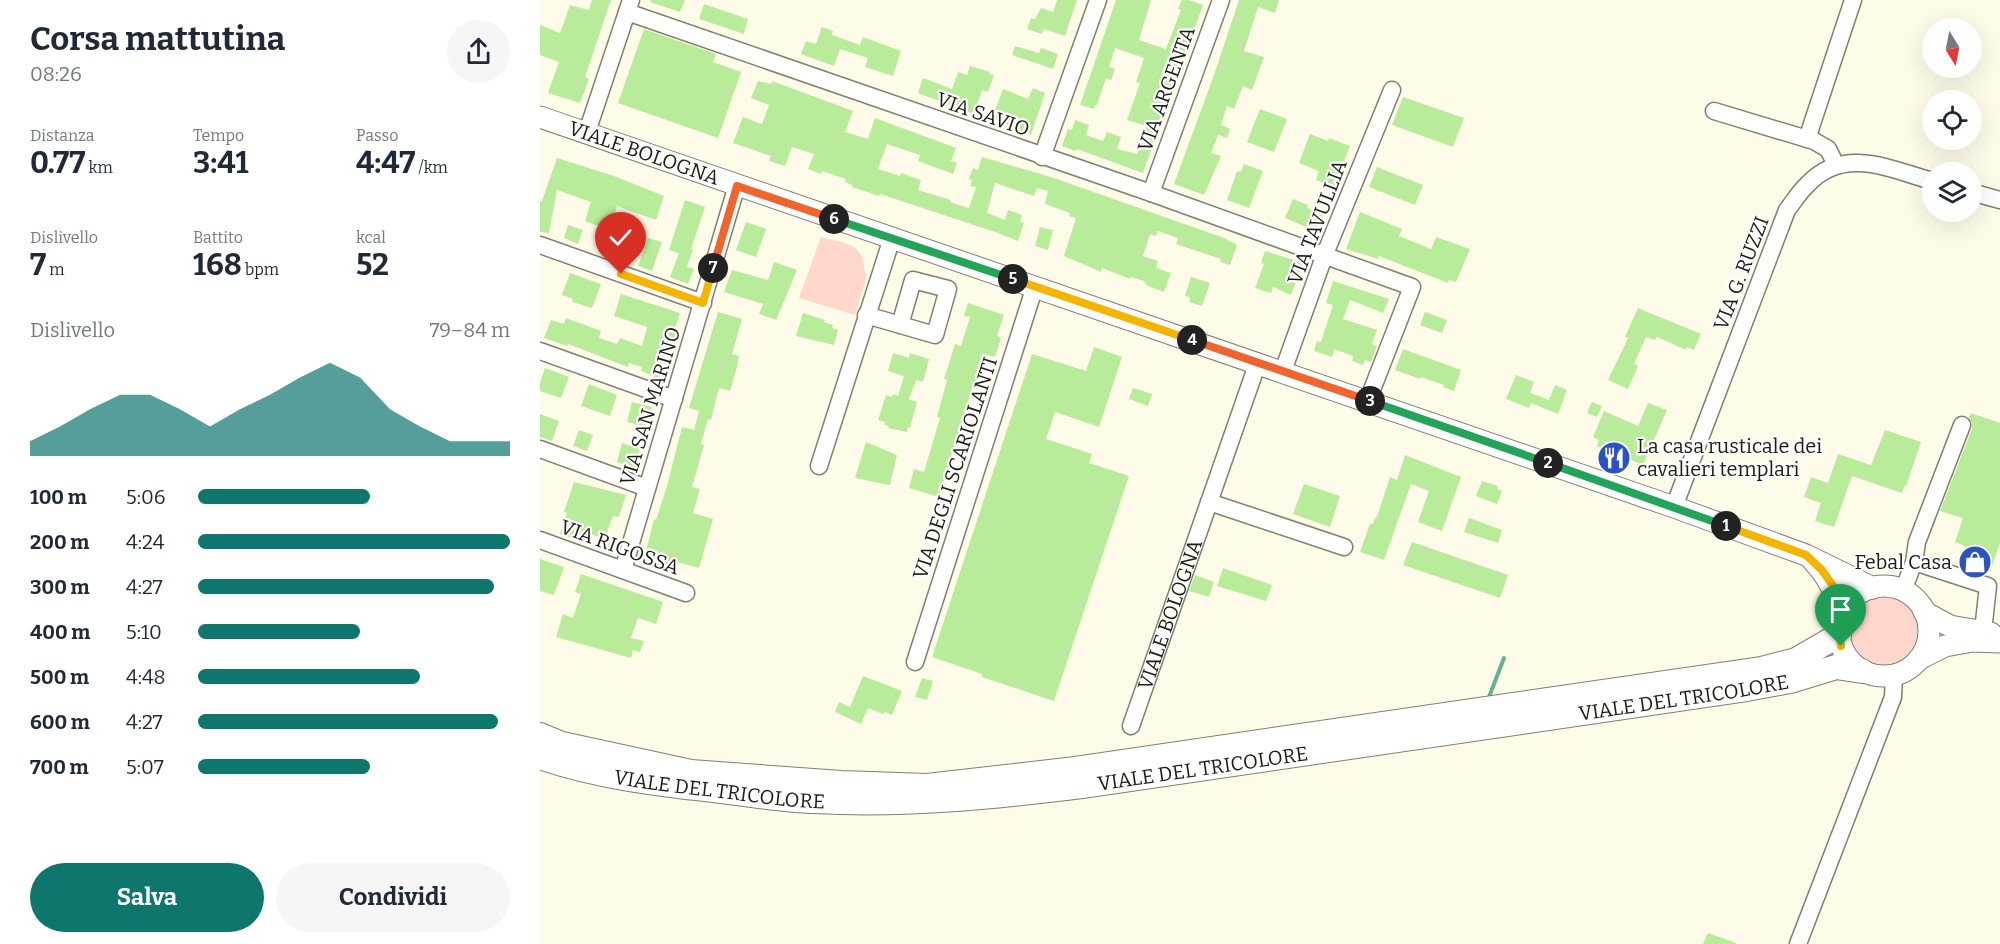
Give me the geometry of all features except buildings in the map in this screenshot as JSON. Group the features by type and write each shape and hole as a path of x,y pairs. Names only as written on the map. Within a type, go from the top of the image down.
{"highway":[{"name":"VIALE DEL TRICOLORE","path":"540,735 562,744 692,772 841,783 927,786 1067,770 1761,669 1796,660 1841,625"},
{"name":"VIALE DEL TRICOLORE","path":"540,757 562,765 663,785 813,801 916,802 1003,796 1082,786 1741,690 1790,681 1836,667 1862,670"}],"main road":[{"name":"VIALE BOLOGNA","path":"540,117 1674,507 1806,555 1873,588"},
{"name":"VIALE BOLOGNA","path":"1806,555 1822,570 1833,586 1841,625"},
{"path":"1919,659 1928,641 1929,631 1919,603 1903,591 1893,588 1873,588 1860,593 1850,603 1841,625 1846,656 1862,670 1883,676 1894,675 1945,646 1994,636"},
{"path":"1924,612 1950,626 1994,636"}],"street":[{"path":"1042,156 1098,0"},
{"name":"VIA ARGENTA","path":"1151,193 1221,0"},
{"path":"1807,139 1853,0"},
{"path":"587,132 629,6"},
{"name":"VIA SAVIO","path":"629,6 1412,287 1368,400"},
{"name":"VIA TAVULLIA","path":"1283,371 1325,255 1392,90"},
{"path":"1714,111 1807,139 1828,149 1836,165"},
{"name":"VIA G. RUZZI","path":"1674,507 1788,210 1809,182 1836,165 1862,162 1922,178"},
{"name":"VIA SAN MARINO","path":"623,570 737,186"},
{"path":"1982,195 2000,200"},
{"path":"819,465 891,238"},
{"path":"540,245 703,303"},
{"name":"VIA DEGLI SCARIOLANTI","path":"915,662 1035,286"},
{"path":"866,315 900,325"},
{"path":"540,351 674,399"},
{"name":"VIALE BOLOGNA","path":"1131,726 1258,363"},
{"path":"1903,591 1914,562 1917,542 1962,425"},
{"path":"540,449 647,488"},
{"path":"1209,502 1344,547"},
{"name":"VIA RIGOSSA","path":"540,540 686,593"},
{"path":"1914,562 1988,586 1994,636"},
{"path":"1798,944 1893,697 1894,675"}],"shaded area":[{"path":"821,237 854,247 861,255 867,275 855,315 799,298"},
{"path":"1884,595 1904,601 1914,611 1920,631 1914,651 1904,661 1884,667 1864,661 1854,651 1848,631 1854,611 1864,601"}],"waterway":[{"path":"1489,697 1504,658"}],"place":[{"name":"La casa rusticale dei cavalieri templari","path":"1614,458"},
{"name":"Febal Casa","path":"1975,562"}],"route":[{"path":"621,274 703,303 737,186 1283,371 1806,555 1822,570 1833,586 1842,614 1839,625 1841,646"}]}
